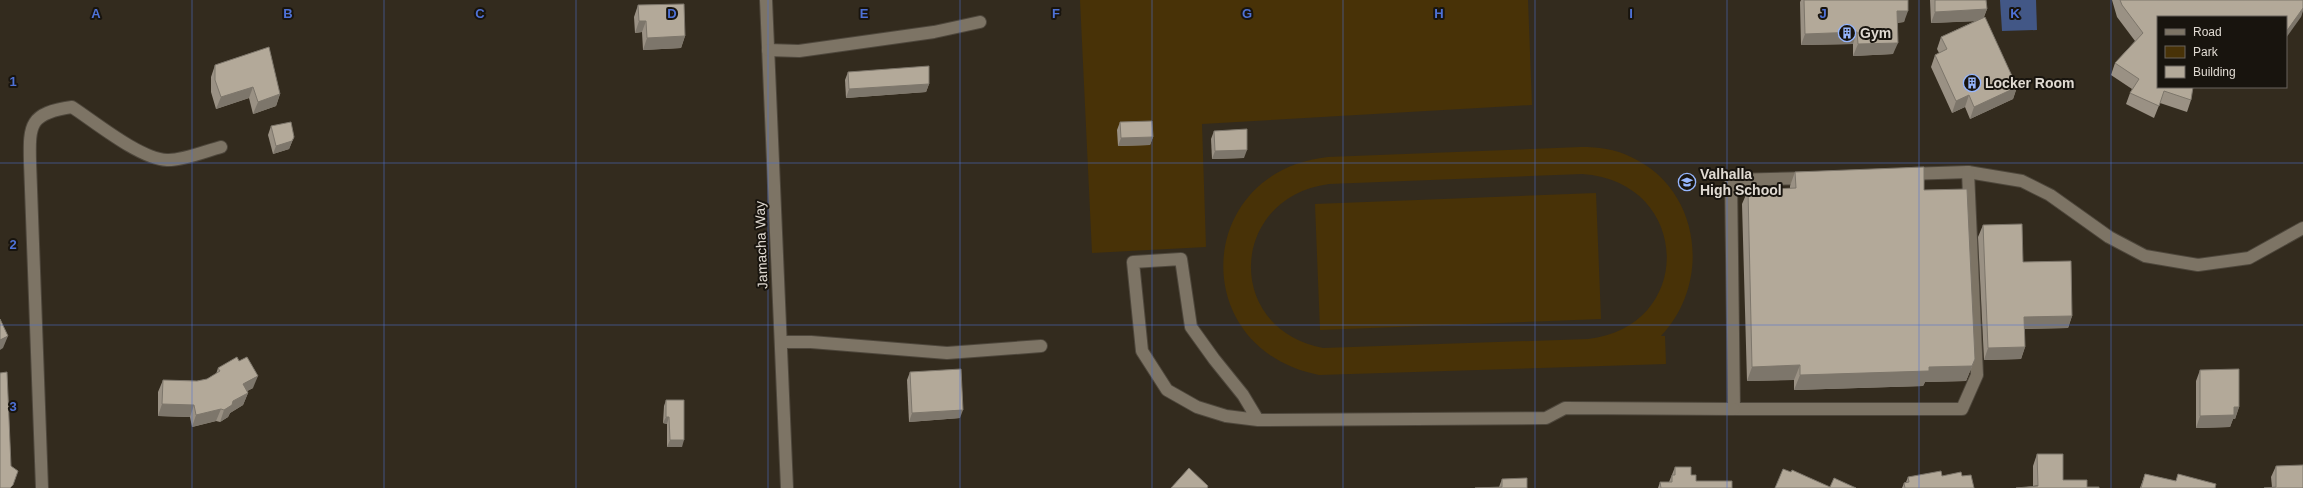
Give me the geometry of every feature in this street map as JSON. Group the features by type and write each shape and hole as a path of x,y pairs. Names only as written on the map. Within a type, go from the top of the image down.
{"lane":[{"name":"Jamacha Way","path":"766,0 787,488"},
{"path":"768,50 799,51 934,32 980,22"},
{"path":"42,488 29,132 32,126 46,112 72,107 140,152 153,158 168,160 221,148"},
{"path":"1258,420 1243,395 1214,360 1191,327 1180,259 1133,262 1142,351 1167,390 1196,407 1226,416 1258,420 1546,418 1565,408 1962,409 1977,375 1968,172"},
{"path":"1899,175 1968,172 2022,182 2050,195 2109,237 2145,256 2198,265 2249,258 2303,228"},
{"path":"1734,409 1731,180 1821,177"},
{"path":"781,342 811,342 947,353 1041,346"}],"green space":[{"path":"1080,0 1528,0 1532,105 1202,124 1206,247 1092,253"},
{"path":"1594,147 1619,152 1631,157 1654,172 1672,191 1685,213 1691,238 1692,264 1688,290 1677,314 1661,336 1665,336 1666,364 1319,375 1276,359 1245,332 1228,298 1223,262 1231,225 1251,193 1284,169 1328,157","holes":["1582,174 1618,183 1645,201 1661,226 1667,255 1663,283 1648,309 1623,329 1588,339 1323,348 1290,336 1268,316 1255,291 1251,264 1257,237 1272,212 1296,194 1329,184"]},
{"path":"1596,193 1601,319 1320,330 1315,204"}],"water":[{"path":"2000,0 2036,0 2037,30 2002,31"}],"building":[{"name":"Gym","path":"1804,0 1908,0 1908,11 1897,11 1898,43 1858,44 1857,32 1805,34"},
{"path":"1935,0 1986,0 1987,9 1935,12"},
{"path":"2120,0 2303,0 2303,8 2287,31 2287,16 2157,16 2157,88 2193,88 2191,100 2164,91 2159,106 2130,93 2139,79 2115,63 2143,33 2122,5"},
{"path":"684,4 685,36 647,38 646,21 639,21 638,5"},
{"name":"Locker Room","path":"1985,17 2017,87 1974,107 1969,95 1956,101 1935,55 1947,49 1941,37"},
{"path":"269,47 280,94 258,102 253,87 221,97 215,80 215,65"},
{"path":"929,66 929,84 849,89 848,72"},
{"path":"1152,121 1153,137 1121,138 1120,122"},
{"path":"291,122 294,137 292,141 276,146 271,126"},
{"path":"1247,129 1247,150 1215,151 1214,131"},
{"path":"1924,167 1924,190 1967,189 1975,359 1972,366 1929,367 1929,371 1800,375 1800,365 1752,367 1748,190 1796,188 1795,172"},
{"path":"2022,224 2023,262 2071,261 2072,316 2024,317 2025,347 1988,348 1983,225"},
{"path":"0,319 8,336 0,340"},
{"path":"237,357 239,361 247,357 258,376 243,384 248,393 233,401 232,405 224,410 221,409 196,415 194,405 162,404 163,380 197,381 207,379 220,371 218,368"},
{"path":"961,369 963,410 912,413 910,372"},
{"path":"2239,369 2239,407 2234,407 2234,415 2200,416 2200,370"},
{"path":"7,372 11,466 18,471 13,485 10,488 0,488 0,373"},
{"path":"666,400 684,400 684,440 670,440 669,417 666,417"},
{"path":"2037,454 2063,454 2063,480 2087,480 2087,487 2099,488 2016,488 2038,486"},
{"path":"2303,465 2303,488 2264,488 2276,487 2276,466"},
{"path":"1675,467 1691,467 1691,475 1696,475 1696,481 1732,481 1732,488 1661,488 1660,482 1672,482 1672,475 1675,475"},
{"path":"1189,468 1208,486 1207,488 1171,488"},
{"path":"1783,469 1791,472 1792,470 1830,487 1834,478 1856,488 1775,488"},
{"path":"1941,471 1942,476 1961,472 1962,476 1971,475 1974,488 1905,488 1904,483 1909,482 1908,477"},
{"path":"2145,474 2176,481 2178,474 2216,484 2215,488 2141,488"},
{"path":"1527,478 1527,488 1475,488 1502,487 1502,479"}],"place":[{"name":"Gym","path":"1847,33"},
{"name":"Locker Room","path":"1972,83"},
{"name":"Valhalla High School","path":"1687,182"}]}
